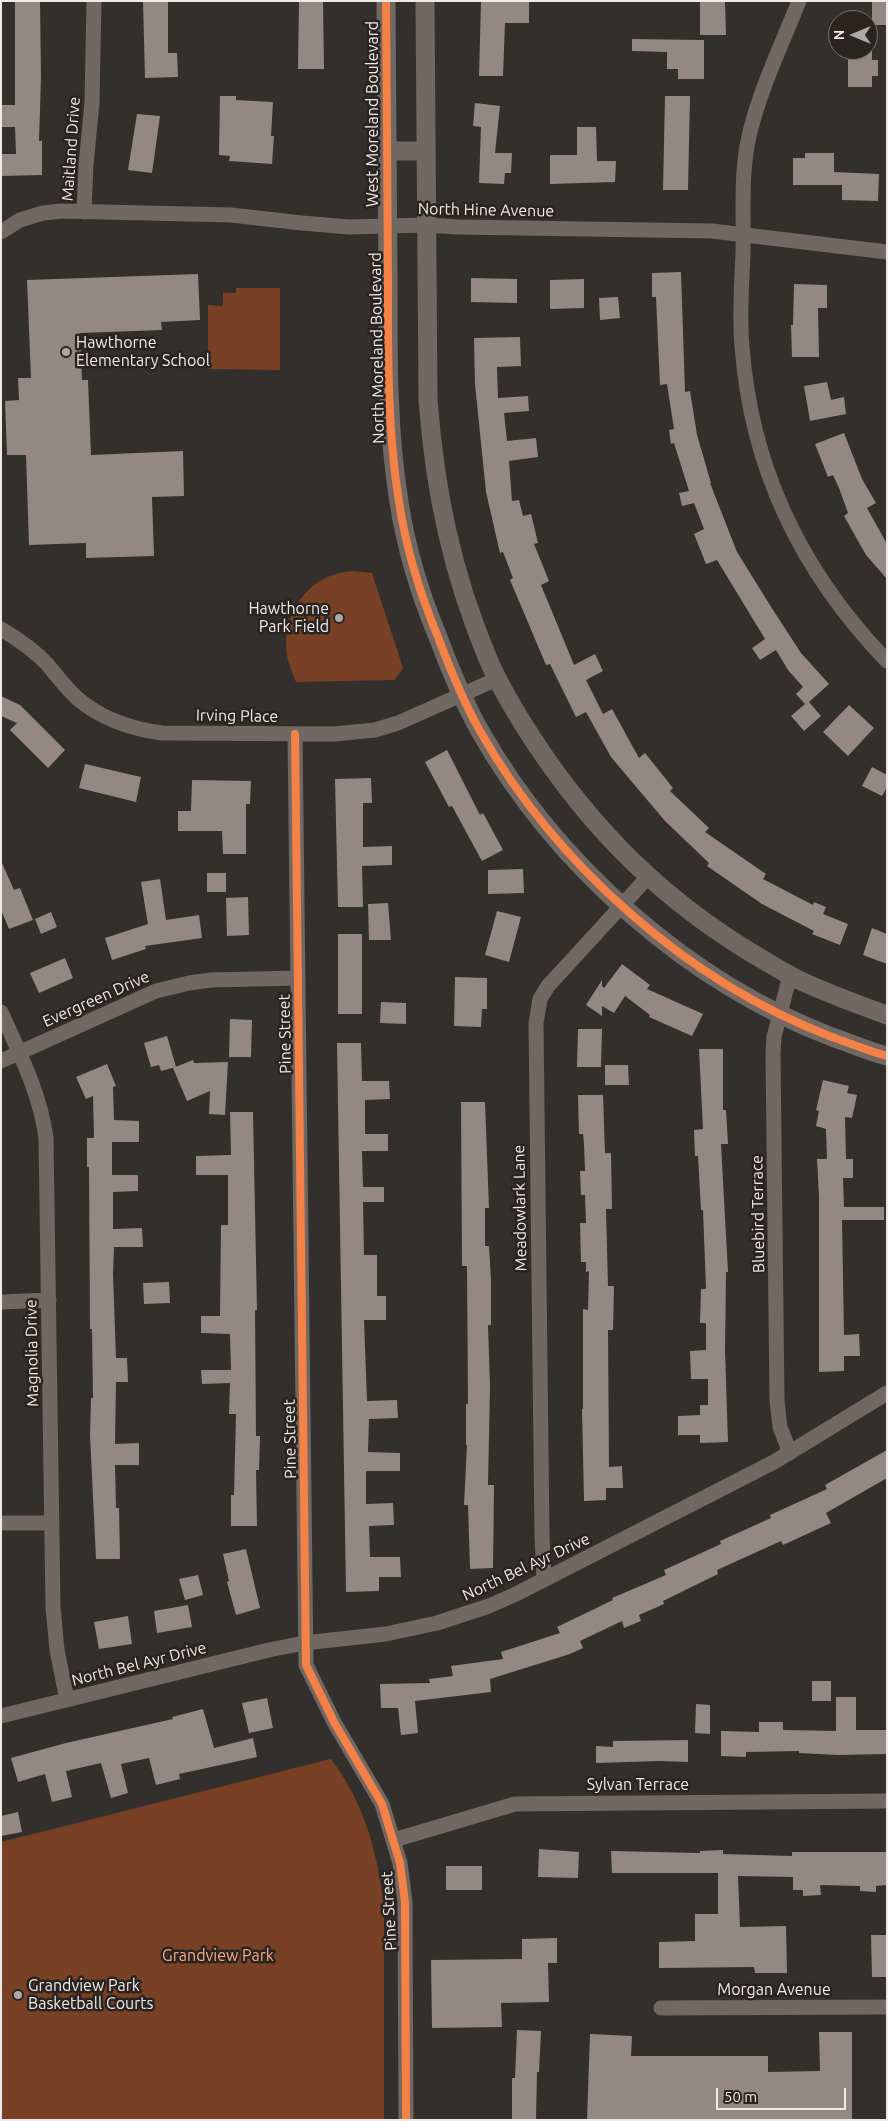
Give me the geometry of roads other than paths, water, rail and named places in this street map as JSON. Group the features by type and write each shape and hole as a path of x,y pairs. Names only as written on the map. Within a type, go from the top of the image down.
{"street":[{"name":"Maitland Drive","path":"1,232 20,220 43,213 84,212 92,103 94,1"},
{"name":"West Moreland Boulevard","path":"386,1 388,226"},
{"path":"426,1 428,400 432,452 446,531 464,595 497,679 518,717 572,795 609,838 673,899 738,945 790,975 887,1015"},
{"path":"799,1 758,107 750,132 743,172 742,346 751,409 769,475 804,553 849,619 887,661"},
{"path":"387,151 426,151"},
{"name":"North Hine Avenue","path":"84,212 231,215 349,227 426,225 457,228 712,231 742,233 774,239 887,252"},
{"name":"North Moreland Boulevard","path":"388,226 390,411 399,504 411,560 428,614 479,730 503,768 532,808 570,855 620,906 701,968 780,1014 810,1028 887,1056"},
{"name":"Irving Place","path":"1,629 20,640 46,663 79,700 97,712 139,730 162,733 334,734 375,730 398,723 463,696 497,679"},
{"name":"Pine Street","path":"295,734 305,1536 304,1643 306,1665 313,1682 382,1804 400,1863 404,1902 406,2120"},
{"name":"Meadowlark Lane","path":"544,1580 541,1466 537,1009 548,986 648,877"},
{"name":"Bluebird Terrace","path":"790,975 774,1038 773,1053 777,1401 780,1427 790,1453"},
{"name":"Evergreen Drive","path":"1,1061 156,991 211,980 298,978"},
{"name":"Magnolia Drive","path":"1,1012 40,1101 46,1138 53,1607 57,1650 67,1700"},
{"path":"1,1302 49,1300"},
{"name":"North Bel Ayr Drive","path":"1,1716 269,1650 304,1643 386,1634 437,1623 489,1606 544,1580 790,1453 887,1393"},
{"path":"1,1523 52,1523"},
{"name":"Sylvan Terrace","path":"394,1840 515,1804 887,1801"},
{"name":"Morgan Avenue","path":"661,2008 887,2006"}],"place":[{"name":"Hawthorne Elementary School","path":"66,352"},
{"name":"Hawthorne Park Field","path":"339,618"},
{"name":"Grandview Park Basketball Courts","path":"18,1995"}],"park label":[{"name":"Grandview Park","path":"218,1956"}]}
